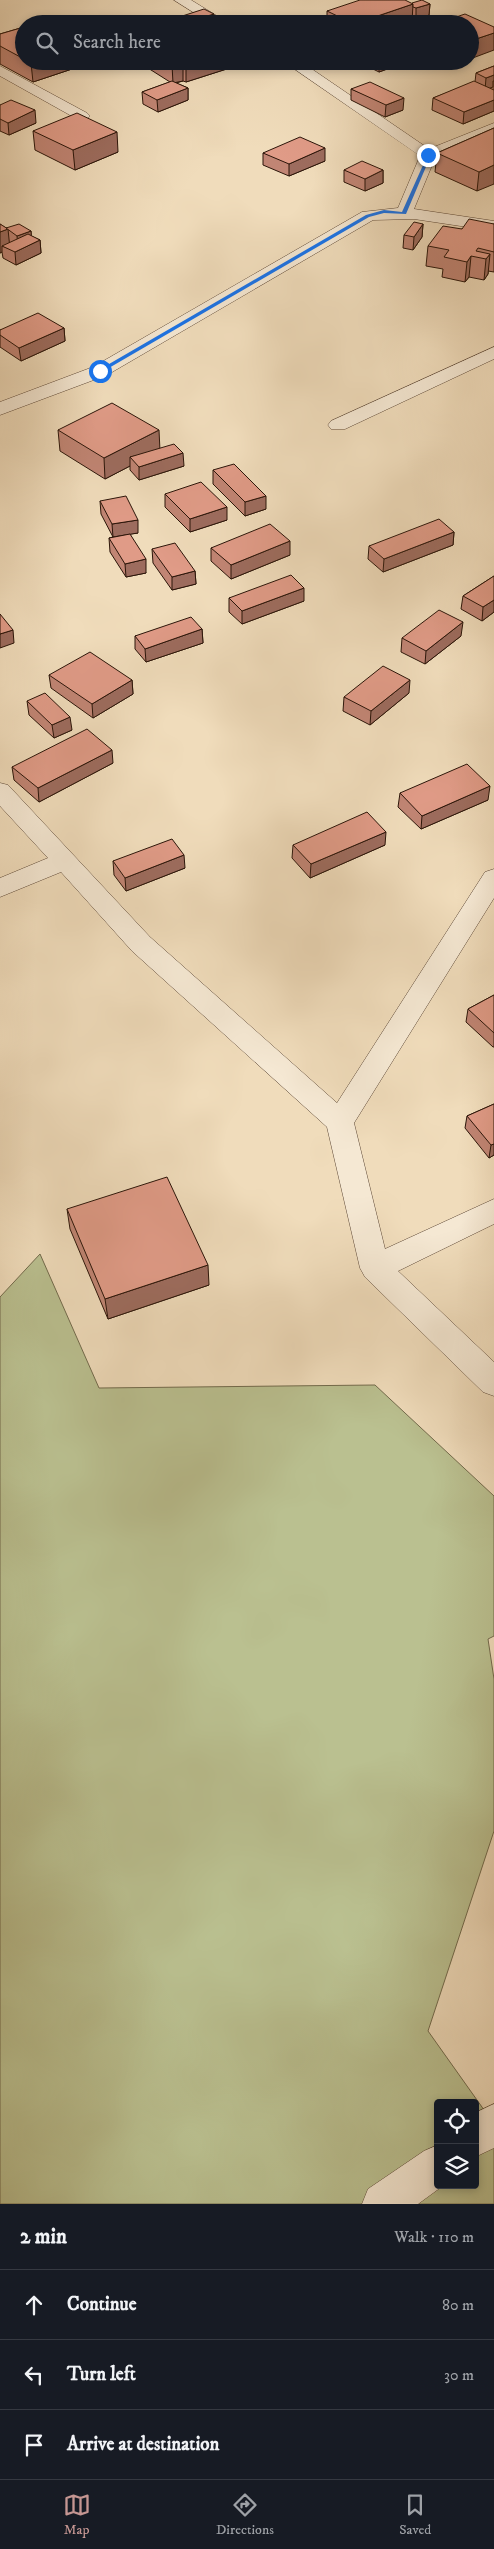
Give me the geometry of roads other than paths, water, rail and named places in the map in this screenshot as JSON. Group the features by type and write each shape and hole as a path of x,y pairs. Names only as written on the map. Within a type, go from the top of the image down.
{"street":[{"path":"182,0 208,15"},
{"path":"0,70 82,116"},
{"path":"303,70 428,155"},
{"path":"404,213 428,155 494,128"},
{"path":"0,409 100,371 368,216 384,212 404,213 494,226"},
{"path":"338,425 494,352"},
{"path":"0,791 140,944 340,1122 375,1268 494,1382"},
{"path":"0,888 64,861"},
{"path":"340,1122 494,878"},
{"path":"375,1268 494,1211"},
{"path":"479,2134 494,2124"},
{"path":"384,2204 434,2168"}]}
